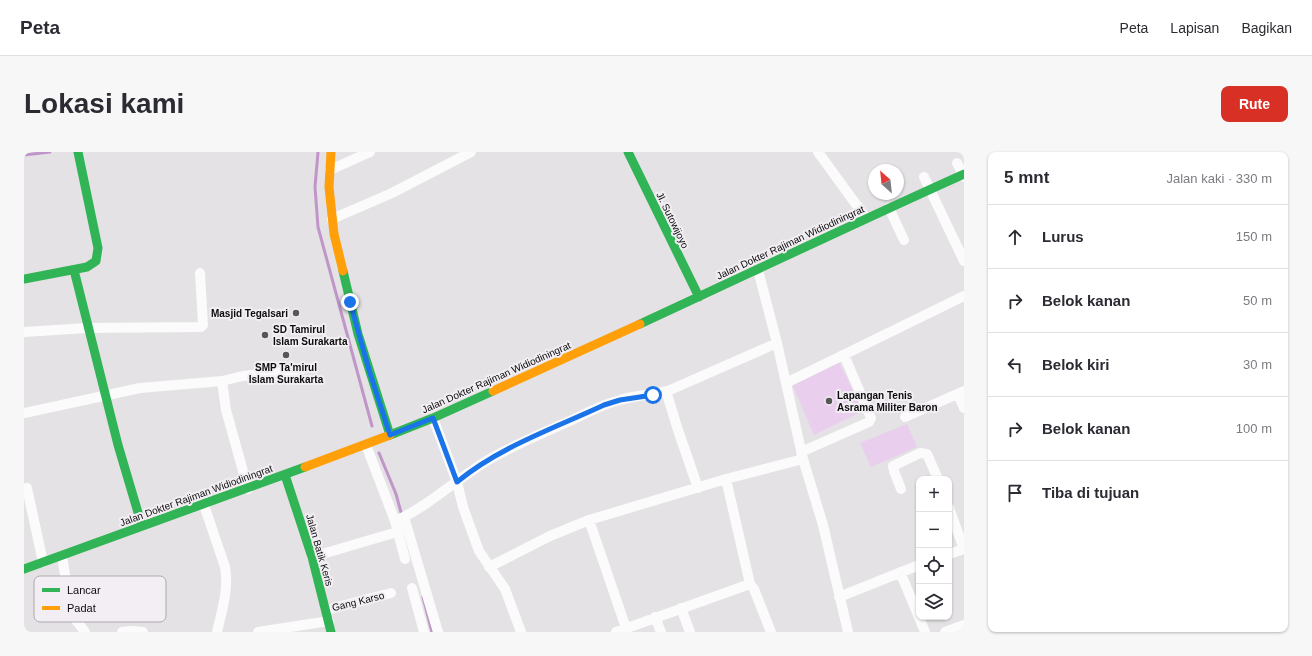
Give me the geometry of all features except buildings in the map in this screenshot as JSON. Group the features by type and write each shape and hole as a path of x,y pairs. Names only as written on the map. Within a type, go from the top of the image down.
{"main road":[{"path":"331,152 329,187 334,234 358,334 390,435"},
{"name":"Jl. Sutowijoyo","path":"628,152 699,297"},
{"path":"24,279 74,270 87,267 94,263 98,253 79,157"},
{"name":"Jalan Dokter Rajiman Widiodiningrat","path":"24,569 248,489 366,445 433,418 758,270 866,218 964,175"},
{"path":"74,270 87,328 122,464 142,526"},
{"name":"Jalan Batik Keris","path":"285,475 312,557 331,632"}],"street":[{"path":"330,170 370,152"},
{"path":"332,219 392,193 471,152"},
{"path":"818,152 866,218"},
{"path":"957,163 964,175"},
{"path":"924,177 964,260"},
{"path":"889,208 904,240"},
{"path":"758,270 778,342 802,455 823,525 846,631"},
{"path":"24,332 87,328 201,327 203,325 200,273"},
{"path":"786,383 964,296"},
{"path":"405,559 397,532 400,519 420,508 469,472 497,455 604,405 620,400 653,395 666,391 717,370 778,342"},
{"path":"489,567 550,536 589,520 726,480 802,455 869,422 871,418 844,355"},
{"path":"24,413 140,388 222,381 243,376 303,369"},
{"path":"222,381 226,410 248,489"},
{"path":"666,391 698,488"},
{"path":"905,417 961,392 964,408"},
{"path":"433,418 457,482 469,525 479,551 505,589 521,632"},
{"path":"366,445 400,519 438,632"},
{"path":"901,489 894,471 894,466 920,453 927,454 937,476"},
{"path":"726,480 750,584 754,589 771,632"},
{"path":"27,488 43,562"},
{"path":"204,505 227,577 226,594 217,632"},
{"path":"950,512 964,549 952,553"},
{"path":"589,520 626,628"},
{"path":"312,557 397,532"},
{"path":"62,556 66,576"},
{"path":"839,597 916,566"},
{"path":"900,572 916,610"},
{"path":"616,632 750,584"},
{"path":"412,588 424,632"},
{"name":"Gang Karso","path":"326,610 391,593"},
{"path":"682,608 690,632"},
{"path":"655,617 660,632"},
{"path":"920,620 925,632"},
{"path":"258,632 274,631 329,621"},
{"path":"78,622 85,632"},
{"path":"946,632 964,625"},
{"path":"122,632 131,630 143,632"}],"shaded area":[{"name":"Lapangan Tenis Asrama Militer Baron","path":"839,362 863,411 814,435 792,384"},
{"path":"907,424 917,447 871,467 860,443"}],"waterway":[{"path":"24,155 50,152"},
{"path":"318,152 315,187 318,227 372,426"},
{"path":"379,453 396,494 402,516"},
{"path":"423,597 432,632"}],"traffic: fast":[{"path":"24,279 87,267 96,261 98,248 78,152"},
{"path":"628,152 699,297"},
{"path":"640,324 964,174"},
{"path":"74,270 118,445 142,526"},
{"path":"343,271 358,334 390,435 433,418 493,391"},
{"path":"24,569 305,467"},
{"path":"285,475 312,557 331,632"}],"traffic: slow":[{"path":"331,152 329,187 334,234 343,271"},
{"path":"493,391 640,324"},
{"path":"305,467 390,435"}],"place":[{"name":"Masjid Tegalsari","path":"296,313"},
{"name":"SD Tamirul Islam Surakarta","path":"265,335"},
{"name":"SMP Ta'mirul Islam Surakarta","path":"286,355"},
{"name":"Lapangan Tenis Asrama Militer Baron","path":"829,401"}],"route":[{"path":"350,302 358,334 390,435 433,418 457,482 469,472 497,455 604,405 620,400 653,395"}]}
